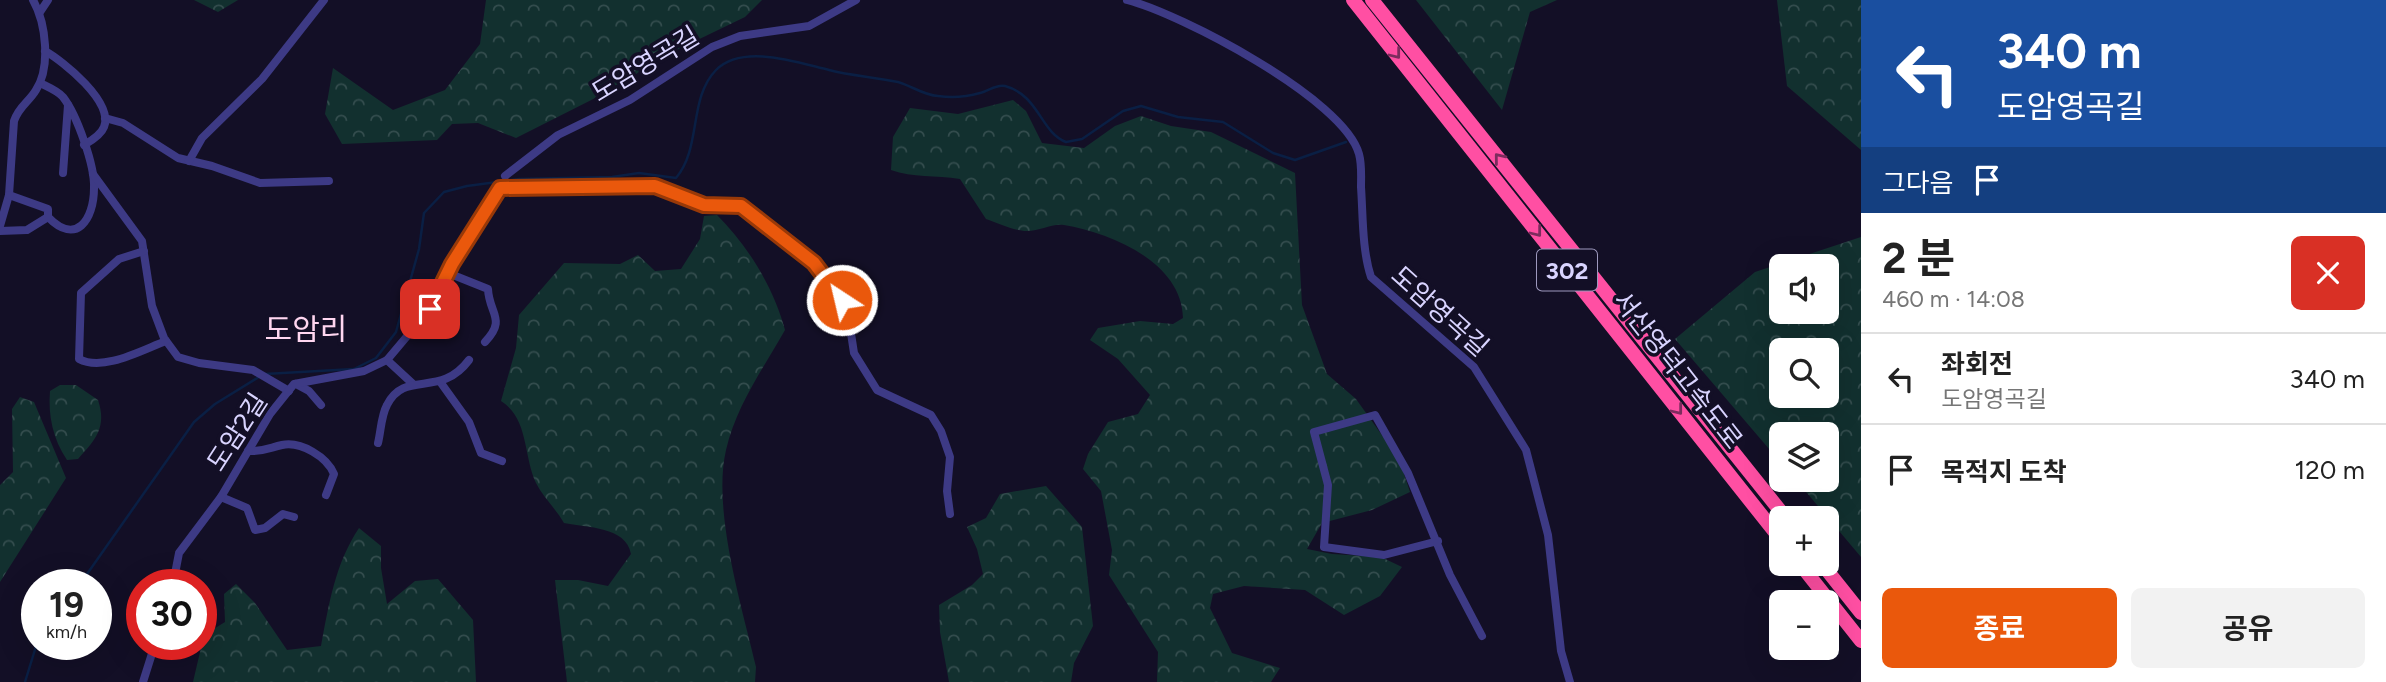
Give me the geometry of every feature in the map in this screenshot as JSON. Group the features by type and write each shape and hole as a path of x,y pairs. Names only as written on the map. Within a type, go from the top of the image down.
{"highway":[{"name":"서산영덕고속도로","path":"1353,0 1769,525"},
{"name":"서산영덕고속도로","path":"1372,0 1776,506"},
{"path":"1810,576 1861,641"},
{"path":"1832,576 1861,613"}],"street":[{"path":"33,0 40,12 45,51 40,83 32,97 17,111 14,121 9,195 0,228 27,230 48,217"},
{"path":"40,12 48,0"},
{"path":"189,161 202,138 262,79 324,0"},
{"name":"도암영곡길","path":"505,176 558,135 630,100 712,47 740,36 809,26 856,0"},
{"name":"도암영곡길","path":"1127,0 1159,10 1230,44 1302,89 1319,103 1357,148 1371,277 1474,367 1517,434 1531,463 1548,535 1562,651 1570,682"},
{"path":"45,51 81,77 97,101 104,118 104,126 83,145"},
{"path":"40,83 61,94 68,105 93,174 130,220 142,241 152,306 166,341 178,357 253,370 269,379 309,391 321,405"},
{"path":"63,173 68,105"},
{"path":"104,118 123,123 166,152 260,183 329,181"},
{"path":"9,195 40,203 48,209 48,217 61,229 73,232 79,229 92,206 93,174"},
{"path":"293,388 364,371 387,360 430,309 448,273 500,188 655,186 704,205 733,204 750,211 809,258 829,282 848,314 854,353 877,390 931,415 941,431 950,457 947,503 950,514"},
{"path":"144,251 119,259 81,293 79,359 88,363 101,362 166,341"},
{"path":"448,273 488,289 497,319 496,328 485,342"},
{"path":"387,360 413,384"},
{"path":"378,443 388,403 393,395 413,384 441,383 460,373 469,360"},
{"path":"441,383 469,422 481,453 502,461"},
{"name":"도암2길","path":"176,569 179,553 221,497 270,414 293,388"},
{"path":"1438,541 1384,555 1324,547 1328,485 1314,432 1375,415 1408,472 1438,541 1450,575 1482,636"},
{"path":"248,451 260,452 286,444 321,457 329,463 334,474 326,495"},
{"name":"도암2길","path":"221,497 247,508 255,530 265,528 283,514 294,517"},
{"path":"143,682 150,660"}],"green space":[{"path":"194,0 238,0 218,12"},
{"path":"486,0 762,0 745,17 658,59 617,87 516,138 478,123 452,124 437,140 342,144 325,114 333,68 393,110 445,90 480,44"},
{"path":"1416,0 1557,0 1530,12 1502,110"},
{"path":"1777,0 1861,0 1861,150 1787,86"},
{"path":"1013,100 1026,111 1042,143 1084,148 1115,126 1141,116 1171,126 1211,132 1295,173 1302,305 1327,374 1356,399 1399,459 1410,492 1372,510 1322,523 1307,549 1332,554 1381,557 1402,567 1380,596 1344,615 1305,590 1244,586 1213,594 1210,608 1232,653 1280,668 1271,682 1157,682 1158,652 1109,575 1112,550 1101,491 1083,469 1088,454 1108,422 1138,414 1150,395 1118,359 1090,340 1098,328 1140,321 1173,324 1183,318 1180,298 1171,281 1141,254 1102,235 1064,225 1027,231 1011,228 986,219 960,179 891,170 893,137 910,108 958,114"},
{"path":"717,215 739,240 767,283 785,330 736,418 726,450 723,474 723,501 730,558 756,667 755,682 567,682 555,580 578,580 608,586 631,554 628,545 614,533 564,523 536,483 521,427 510,409 501,401 516,348 519,315 564,263 620,264 638,255 655,271 681,269 700,239 704,216"},
{"path":"1861,237 1861,557 1839,531 1839,506 1818,506 1806,492 1839,492 1839,422 1769,422 1769,449 1675,339 1755,272 1769,267 1769,324 1839,324 1839,254 1810,254"},
{"path":"60,385 76,385 98,400 101,418 98,432 78,459 67,460 52,427 50,391"},
{"path":"20,397 34,402 66,478 0,582 0,485 13,472 12,409"},
{"path":"1046,486 1082,527 1093,626 1074,663 1071,682 949,682 940,632 939,605 972,585 983,574 977,549 967,527 986,518 1000,494"},
{"path":"359,528 381,546 381,568 387,604 415,581 438,579 473,620 476,682 193,682 198,660 217,660 217,627 225,622 224,594 236,584 255,603 287,650 321,646 330,600 351,542"}],"waterway":[{"path":"265,374 354,369 376,358 396,332 419,249 424,213 444,192 519,179 612,177 639,173 676,178 689,152 707,82 716,70 727,62 741,58 756,56 787,60 898,82 927,94 943,97 959,97 1005,86 1025,97 1051,131 1066,142 1082,139 1123,111 1141,106 1178,117 1223,122 1273,153 1295,160 1346,142"},
{"path":"91,569 194,422 215,404 259,377"},
{"path":"25,682 32,660"}],"district":[{"name":"도암리","path":"306,329"}],"route":[{"path":"430,309 452,264 500,188 632,185 655,186 704,205 741,206 760,218 814,263 842,300"}]}
